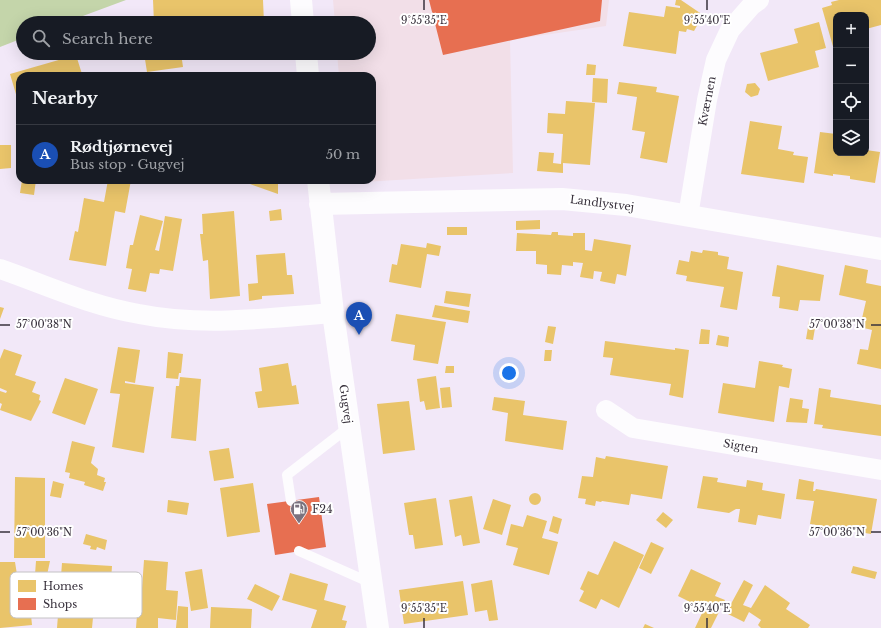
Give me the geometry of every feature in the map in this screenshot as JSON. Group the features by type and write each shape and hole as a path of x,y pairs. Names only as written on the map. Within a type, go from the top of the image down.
{"street":[{"path":"301,0 302,16"},
{"name":"Kværnen","path":"688,216 707,100 716,60 730,30 752,5 759,0"},
{"path":"307,60 308,72"},
{"name":"Gugvej","path":"318,184 333,312 378,628"},
{"name":"Landlystvej","path":"320,204 562,199 626,205 881,249"},
{"path":"0,269 100,305 138,314 174,320 231,322 333,312"},
{"name":"Sigten","path":"606,410 633,428 881,470"}],"lane":[{"path":"291,501 287,475 349,427"},
{"path":"299,551 371,583"}],"shaded area":[{"path":"333,0 609,0 606,26 510,40 513,173 376,181 376,72 339,72 338,60 376,60 376,16 334,16"}],"green space":[{"path":"0,0 126,0 83,16 16,16 16,41 0,47"}],"building: Homes":[{"path":"153,0 263,0 264,16 154,16"},
{"path":"676,0 681,0 703,15 694,31 687,29 686,32 679,31 676,54 623,46 629,12 664,17 666,6 680,8 680,6 675,5"},
{"path":"839,0 881,0 881,25 869,28 869,12 833,12 833,46 822,8 832,5 831,2"},
{"path":"819,22 826,48 815,51 819,67 768,81 760,53 798,43 794,29"},
{"path":"59,60 78,60 81,72 17,72"},
{"path":"145,60 182,60 183,67 147,72"},
{"path":"587,64 596,65 595,75 586,75"},
{"path":"16,72 16,94 10,74"},
{"path":"593,78 608,79 607,103 592,102"},
{"path":"619,82 657,87 656,92 679,96 667,163 640,158 645,132 632,130 637,97 617,94"},
{"path":"755,83 760,89 758,95 751,97 745,92 747,84"},
{"path":"566,101 595,103 590,165 563,163 563,173 537,171 539,152 554,153 553,163 561,164 563,134 547,133 548,113 565,114"},
{"path":"750,121 782,126 778,149 794,152 793,155 808,157 804,183 741,174"},
{"path":"820,132 833,134 833,156 869,156 869,150 880,152 875,183 850,179 850,176 833,174 833,176 814,173"},
{"path":"0,145 11,145 11,168 0,169"},
{"path":"21,184 35,184 34,195 20,193"},
{"path":"107,184 130,184 125,213 115,211 106,266 69,260 75,231 78,232 84,198 104,202"},
{"path":"250,184 278,184 278,194"},
{"path":"281,209 282,220 270,221 269,211"},
{"path":"234,211 240,296 210,299 208,260 203,261 200,234 203,234 202,214"},
{"path":"140,215 163,221 155,250 159,251 165,216 182,219 173,271 160,269 159,274 150,273 146,292 128,289 132,269 126,268 130,245 133,245"},
{"path":"540,220 540,229 516,230 516,221"},
{"path":"447,227 467,227 467,235 447,235"},
{"path":"552,232 558,232 558,235 573,236 573,233 585,233 585,250 592,251 594,239 631,245 626,276 617,274 615,284 600,281 602,272 594,271 593,279 580,277 583,263 573,262 573,266 562,265 561,275 547,274 547,265 536,264 536,251 516,251 517,233 551,235"},
{"path":"427,243 441,246 439,256 427,254 421,288 389,282 392,264 397,265 401,244 426,248"},
{"path":"703,250 718,252 718,255 729,257 727,269 743,272 737,310 720,307 724,287 686,281 687,276 676,274 679,260 689,262 691,251 702,253"},
{"path":"285,253 287,275 292,275 294,294 262,296 262,299 249,301 248,284 258,283 256,255"},
{"path":"777,265 824,275 820,301 800,300 798,311 779,308 780,297 772,296"},
{"path":"845,265 868,270 866,283 881,286 881,369 857,364 860,349 868,350 872,330 860,327 866,301 839,295"},
{"path":"446,291 471,294 469,307 444,303"},
{"path":"435,305 470,311 468,323 432,317"},
{"path":"0,307 4,308 0,319"},
{"path":"396,314 446,322 438,364 413,360 415,345 391,341"},
{"path":"809,321 816,322 813,340 806,339"},
{"path":"548,326 556,327 553,344 545,342"},
{"path":"701,329 710,330 709,344 699,344"},
{"path":"718,335 729,337 728,347 716,345"},
{"path":"605,341 675,350 675,348 689,350 683,398 669,395 671,384 610,375 613,358 603,357"},
{"path":"118,347 140,350 135,383 125,381 125,383 154,387 144,453 112,447 120,394 110,393"},
{"path":"4,349 22,355 15,375 36,382 32,392 40,395 39,400 41,401 31,421 0,410 2,404 0,403 0,391 6,393 7,391 0,388 0,359"},
{"path":"545,350 552,350 551,361 544,361"},
{"path":"168,352 183,354 181,373 179,373 178,379 166,378"},
{"path":"759,361 783,365 782,367 792,369 789,388 779,386 774,422 718,413 723,383 755,388"},
{"path":"288,363 292,386 296,385 299,404 258,408 255,392 262,391 259,368"},
{"path":"446,366 454,366 454,373 445,373"},
{"path":"436,376 440,408 426,410 424,401 420,402 417,379"},
{"path":"180,377 201,379 196,441 171,438 176,386 179,386"},
{"path":"65,378 98,389 85,425 52,413"},
{"path":"450,387 452,407 442,408 440,388"},
{"path":"819,388 831,390 830,397 881,405 881,436 822,428 823,425 814,424"},
{"path":"494,397 525,401 523,415 567,421 563,450 505,441 508,413 492,410"},
{"path":"790,398 803,400 802,408 809,409 807,423 786,422"},
{"path":"409,401 415,450 383,454 377,404"},
{"path":"72,441 95,447 91,463 98,469 97,475 105,478 104,482 106,482 103,491 84,485 85,482 69,478 70,473 65,472"},
{"path":"229,448 234,478 214,481 209,451"},
{"path":"606,456 668,466 662,499 631,494 629,505 602,501 596,501 595,506 585,504 586,499 578,498 582,476 593,477 596,457 605,459"},
{"path":"703,476 718,478 717,482 746,487 747,480 763,483 762,490 785,494 781,519 758,515 756,525 738,522 740,509 736,509 729,513 697,508"},
{"path":"15,477 45,478 45,558 14,558"},
{"path":"799,479 814,482 813,491 816,489 877,499 871,534 810,524 814,501 796,499"},
{"path":"53,481 64,484 61,498 50,496"},
{"path":"253,483 260,532 227,537 220,488"},
{"path":"535,493 539,495 541,499 539,503 535,505 531,503 529,499 531,495"},
{"path":"472,496 480,543 463,546 461,535 455,537 449,500"},
{"path":"436,498 443,545 415,549 413,535 409,535 404,503"},
{"path":"493,499 511,505 502,535 483,529"},
{"path":"168,500 189,503 187,515 167,512"},
{"path":"663,512 673,520 666,528 656,520"},
{"path":"527,515 547,521 542,538 558,542 549,575 513,565 518,548 506,545 511,524 523,527"},
{"path":"553,516 562,519 558,534 549,531"},
{"path":"86,534 107,540 105,550 97,547 96,550 90,549 91,546 83,544"},
{"path":"614,541 644,555 619,608 601,599 596,609 579,601 584,591 580,589 588,571 598,575"},
{"path":"651,542 664,548 651,574 639,568"},
{"path":"144,560 168,562 166,590 178,591 176,620 158,618 158,628 136,628 137,618 142,618"},
{"path":"36,561 50,561 48,572 35,572"},
{"path":"0,562 15,562 17,572 10,572 10,618 31,618 32,625 0,628"},
{"path":"62,563 112,566 112,572 61,572"},
{"path":"853,566 877,572 875,579 851,573"},
{"path":"202,569 208,608 191,611 185,572"},
{"path":"691,569 721,583 715,596 725,600 711,628 695,628 704,609 678,596"},
{"path":"290,573 328,584 324,600 346,606 342,620 347,621 345,628 311,628 317,610 282,600"},
{"path":"492,580 498,620 489,621 487,610 475,612 471,584"},
{"path":"744,580 753,585 743,605 751,608 765,585 790,603 786,609 810,625 808,628 761,628 758,625 761,620 749,612 744,622 726,613"},
{"path":"463,581 468,615 404,624 399,590"},
{"path":"255,584 280,596 272,611 247,599"},
{"path":"178,606 188,607 188,628 176,628"},
{"path":"211,607 252,609 251,628 210,628"},
{"path":"58,618 93,618 92,628 57,628"},
{"path":"645,624 654,628 643,628"}],"building: Shops":[{"path":"429,0 602,0 600,21 443,55"},
{"path":"319,497 326,547 275,555 267,504"}],"place":[{"name":"Rødtjørnevej","path":"359,335"},
{"name":"F24","path":"299,524"}]}
